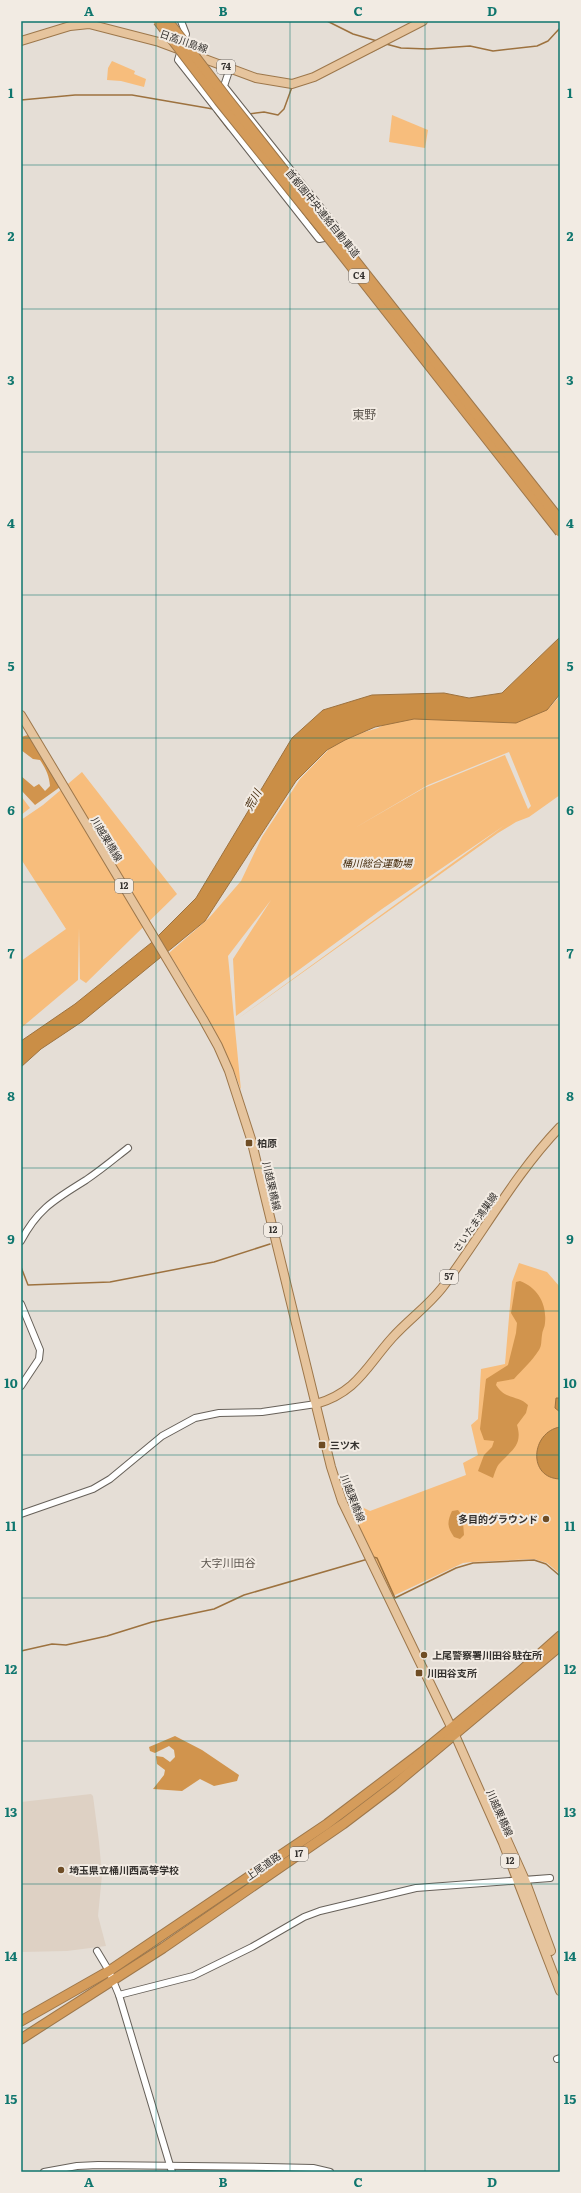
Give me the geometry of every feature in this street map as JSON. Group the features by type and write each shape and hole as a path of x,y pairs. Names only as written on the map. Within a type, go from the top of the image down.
{"highway":[{"name":"首都圏中央連絡自動車道","path":"158,21 218,101 321,228 560,532"},
{"name":"首都圏中央連絡自動車道","path":"168,21 226,97 560,520"},
{"name":"上尾道路","path":"21,2039 113,1980 343,1824 453,1731 560,1636"},
{"name":"上尾道路","path":"21,2021 109,1971 333,1820 453,1731 560,1646"}],"main road":[{"name":"日高川島線","path":"21,42 82,22 182,50 230,68 279,83 305,81 423,21"},
{"name":"川越栗橋線","path":"21,715 203,1019 224,1059 251,1139 316,1404 342,1501 453,1731 462,1743 480,1780 560,1975"},
{"name":"さいたま鴻巣線","path":"316,1404 340,1395 351,1387 396,1334 435,1297 530,1161 560,1127"},
{"name":"川越栗橋線","path":"521,1880 560,1991"}],"street":[{"path":"181,21 186,30 182,50 178,60 319,239 340,235 337,228 224,86 230,68"},
{"path":"21,1241 34,1219 52,1201 87,1179 128,1148"},
{"path":"21,1304 40,1350 39,1359 21,1386"},
{"path":"21,1514 93,1489 110,1479 162,1436 195,1418 219,1413 270,1411 316,1404"},
{"path":"119,1995 193,1976 252,1947 304,1917 316,1912 416,1888 550,1878"},
{"path":"97,1951 109,1971 119,1995 171,2169"},
{"path":"44,2172 77,2166 171,2169 267,2166 313,2168 330,2172"}],"shaded area":[{"path":"560,637 560,694 547,710 516,723 414,719 375,727 345,740 327,750 296,781 205,921 83,1021 41,1049 21,1067 21,1041 75,1004 151,943 196,898 292,738 323,710 372,695 444,693 469,698 502,693"},
{"path":"28,735 60,787 35,805 21,790 21,776 34,787 39,784 45,791 50,786 47,772 40,760 33,759 21,750 21,737"},
{"path":"520,1281 532,1288 543,1303 545,1324 541,1346 533,1358 514,1379 497,1382 496,1385 503,1393 528,1405 526,1413 517,1425 519,1438 515,1447 499,1465 493,1478 478,1471 484,1455 492,1447 494,1441 484,1440 480,1429 486,1379 508,1365 517,1323 511,1313 516,1282"},
{"path":"556,1398 560,1398 560,1412 555,1408"},
{"path":"560,1427 560,1479 549,1477 542,1471 538,1463 537,1454 543,1437 550,1431"},
{"path":"458,1510 462,1519 464,1535 460,1539 454,1537 448,1524 452,1511"},
{"path":"175,1736 202,1750 239,1775 237,1781 214,1786 200,1779 182,1791 153,1789 164,1775 165,1770 157,1764 156,1756 163,1757 170,1762 175,1757 174,1750 169,1746 155,1753 150,1751 149,1747"},
{"name":"埼玉県立桶川西高等学校","path":"91,1794 93,1796 102,1875 98,1916 106,1946 67,1951 21,1952 21,1802"}],"green space":[{"path":"112,61 135,71 134,74 146,79 144,87 121,81 107,80 108,68"},
{"path":"392,115 428,130 425,148 389,142"},
{"name":"桶川総合運動場","path":"560,696 560,795 529,817 516,822 498,833 236,1020 505,825 382,909 236,1016 233,959 271,900 228,956 241,1090 218,1037 169,953 209,918 241,881 262,837 300,779 331,747 348,737 378,728 395,719 417,716 520,720 550,707","holes":["509,752 531,806 528,809 505,755 424,788 353,829 428,785"]},
{"path":"82,772 177,894 86,983 80,979 79,928 78,980 21,1028 21,961 66,929 21,859 21,820 43,805"},
{"path":"21,796 30,808 21,815"},
{"path":"519,1263 547,1272 560,1287 560,1574 547,1563 534,1559 463,1563 393,1596 352,1512 362,1507 370,1511 466,1475 463,1463 478,1455 471,1425 478,1419 481,1369 505,1364 512,1282"}],"waterway":[{"path":"327,21 353,34 377,41"},
{"path":"386,44 401,48 428,49 470,46 493,51 537,46 548,41 560,28"},
{"path":"371,52 387,44"},
{"path":"249,114 264,112 278,115 284,109 292,87"},
{"path":"21,100 75,95 132,95 213,109"},
{"path":"215,112 228,129 230,128"},
{"path":"21,1267 28,1285 110,1282 214,1262 270,1244"},
{"path":"373,1557 377,1558 395,1598 456,1568 473,1563 534,1560 546,1564 560,1576"},
{"path":"21,1651 52,1644 66,1645 107,1636 152,1622 214,1609 244,1595 368,1559"}],"place":[{"name":"柏原","path":"249,1143"},
{"name":"三ツ木","path":"322,1445"},
{"name":"多目的グラウンド","path":"546,1519"},
{"name":"上尾警察署川田谷駐在所","path":"424,1655"},
{"name":"川田谷支所","path":"419,1673"},
{"name":"埼玉県立桶川西高等学校","path":"61,1870"}],"district":[{"name":"東野","path":"364,415"},
{"name":"大字川田谷","path":"228,1563"}],"water label":[{"name":"荒川","path":"253,800"}]}
